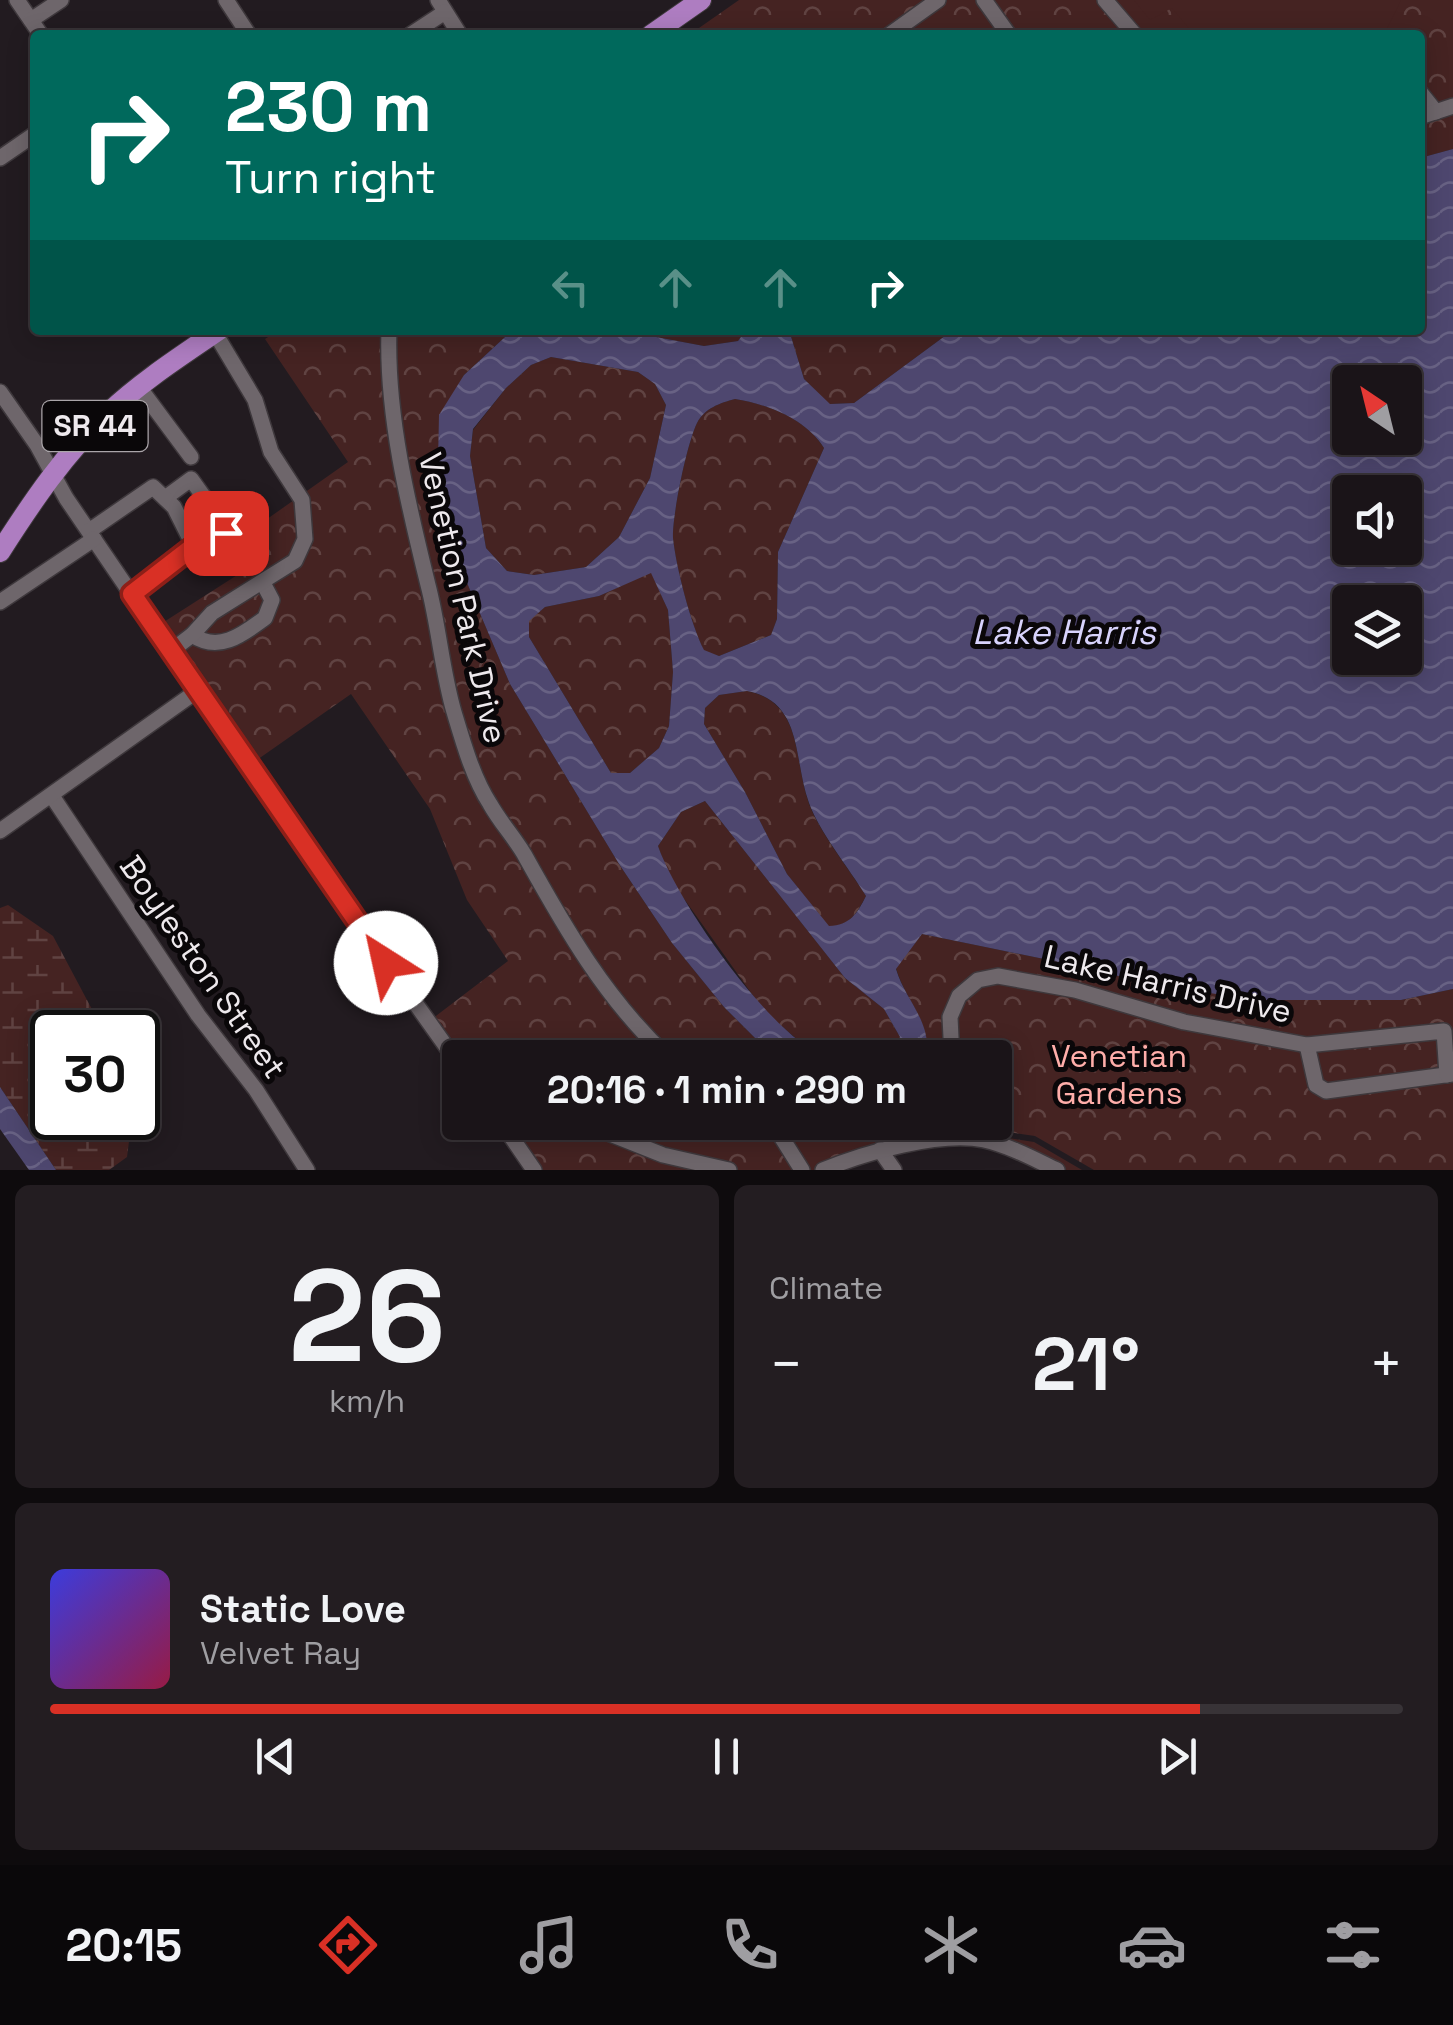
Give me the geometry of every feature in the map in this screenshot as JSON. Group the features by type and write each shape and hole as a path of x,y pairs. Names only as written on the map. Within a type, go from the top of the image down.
{"main road":[{"path":"657,30 687,4"},
{"name":"SR 44","path":"0,552 53,473 98,423 139,386 211,335"}],"street":[{"path":"17,0 38,30"},
{"path":"31,20 61,0"},
{"path":"226,0 246,30"},
{"path":"895,30 938,0"},
{"path":"984,0 1005,30"},
{"path":"1105,0 1131,30"},
{"path":"415,30 441,4 457,30"},
{"path":"1428,114 1453,106"},
{"path":"0,158 30,137"},
{"path":"171,652 212,613 295,561 305,538 302,500 271,452 255,400 219,335"},
{"name":"Venetion Park Drive","path":"390,335 392,392 417,540 440,632 453,709 477,775 488,802 514,838 561,922 589,964 652,1040"},
{"path":"139,386 191,457"},
{"path":"0,392 198,692 442,1040"},
{"path":"132,594 194,546 204,548 226,533 191,479 164,498"},
{"path":"0,602 153,487 174,507 194,546"},
{"path":"192,636 217,645 250,630 265,618 272,600 263,583"},
{"path":"0,831 198,692"},
{"name":"Boyleston Street","path":"52,796 198,1016 273,1115 307,1170"},
{"name":"Lake Harris Drive","path":"950,1040 954,1004 967,987 998,976 1075,990 1184,1022 1308,1045 1444,1031 1450,1074"},
{"path":"1308,1045 1316,1085 1326,1091 1450,1074"},
{"path":"513,1140 534,1170"},
{"path":"625,1140 663,1155 729,1170"},
{"path":"783,1140 802,1170"},
{"path":"822,1170 921,1140"},
{"path":"987,1140 1058,1170"},
{"path":"880,1150 894,1170"}],"green space":[{"path":"739,0 1453,0 1453,149 1425,157 1425,30 696,30"},
{"path":"1134,0 1401,0 1386,30 1190,30 1172,8 1150,20"},
{"path":"271,335 506,335 464,375 438,462 459,564 510,684 619,864 672,943 724,1007 757,1040 444,1040 428,1022 508,961 467,900 430,809 351,694 251,764 156,627 259,561 243,536 348,462 265,339"},
{"path":"646,335 742,335 738,341 704,346"},
{"path":"791,335 946,335 854,403 829,404 804,379"},
{"path":"551,357 638,372 655,384 666,405 650,478 619,537 586,567 534,575 507,571 486,548 470,456 473,430 506,388 531,365"},
{"path":"735,399 785,414 807,429 824,448 778,552 777,619 771,635 719,656 704,651 694,626 677,565 673,528 685,462 697,423 718,404"},
{"path":"651,572 668,610 673,672 669,726 659,748 630,773 611,773 529,637 528,621 545,607 599,596"},
{"path":"747,691 765,697 787,720 809,804 827,839 866,896 856,913 843,924 829,927 787,874 704,724 705,708 719,695"},
{"path":"705,801 845,978 884,1009 898,1040 798,1040 764,1011 670,879 658,846 681,812"},
{"path":"8,905 53,936 92,1010 30,1010 30,1131 0,1087 0,908"},
{"name":"Venetian Gardens","path":"922,934 1150,984 1401,1000 1453,989 1453,1170 1094,1170 1035,1136 1012,1133 1012,1040 926,1040 922,1022 896,968"},
{"name":"Venetian Gardens","path":"1012,1139 1034,1142 1082,1170 1058,1170 972,1142 923,1143 837,1170 536,1170 514,1140"},
{"path":"36,1140 129,1140 127,1157 109,1170 56,1170"}],"water":[{"name":"Lake Harris","path":"1453,149 1453,989 1401,1000 1256,1000 1150,984 922,934 896,969 927,1040 898,1040 884,1009 845,978 705,801 681,812 658,846 685,900 728,965 798,1040 757,1040 724,1007 672,943 619,864 510,684 459,564 438,462 439,415 464,375 506,335 646,335 704,346 738,341 742,335 791,335 804,379 830,404 854,403 946,335 1425,335 1425,157","holes":["551,357 638,372 655,384 666,405 650,478 619,537 586,567 534,575 507,571 486,548 470,456 473,429 506,388 531,365","735,399 785,414 807,429 824,448 778,552 777,619 771,635 719,656 704,650 699,639 677,564 673,528 685,462 697,423 713,407","651,573 668,610 673,672 669,726 659,748 630,773 611,773 529,637 529,621 545,607 599,596","747,691 765,697 787,720 809,803 866,896 848,921 829,926 787,874 704,724 705,708 719,695"]},
{"path":"0,1087 30,1131 30,1140 36,1140 56,1170 29,1170 0,1129"}],"route":[{"path":"226,533 204,548 194,546 132,594 386,963"}]}
